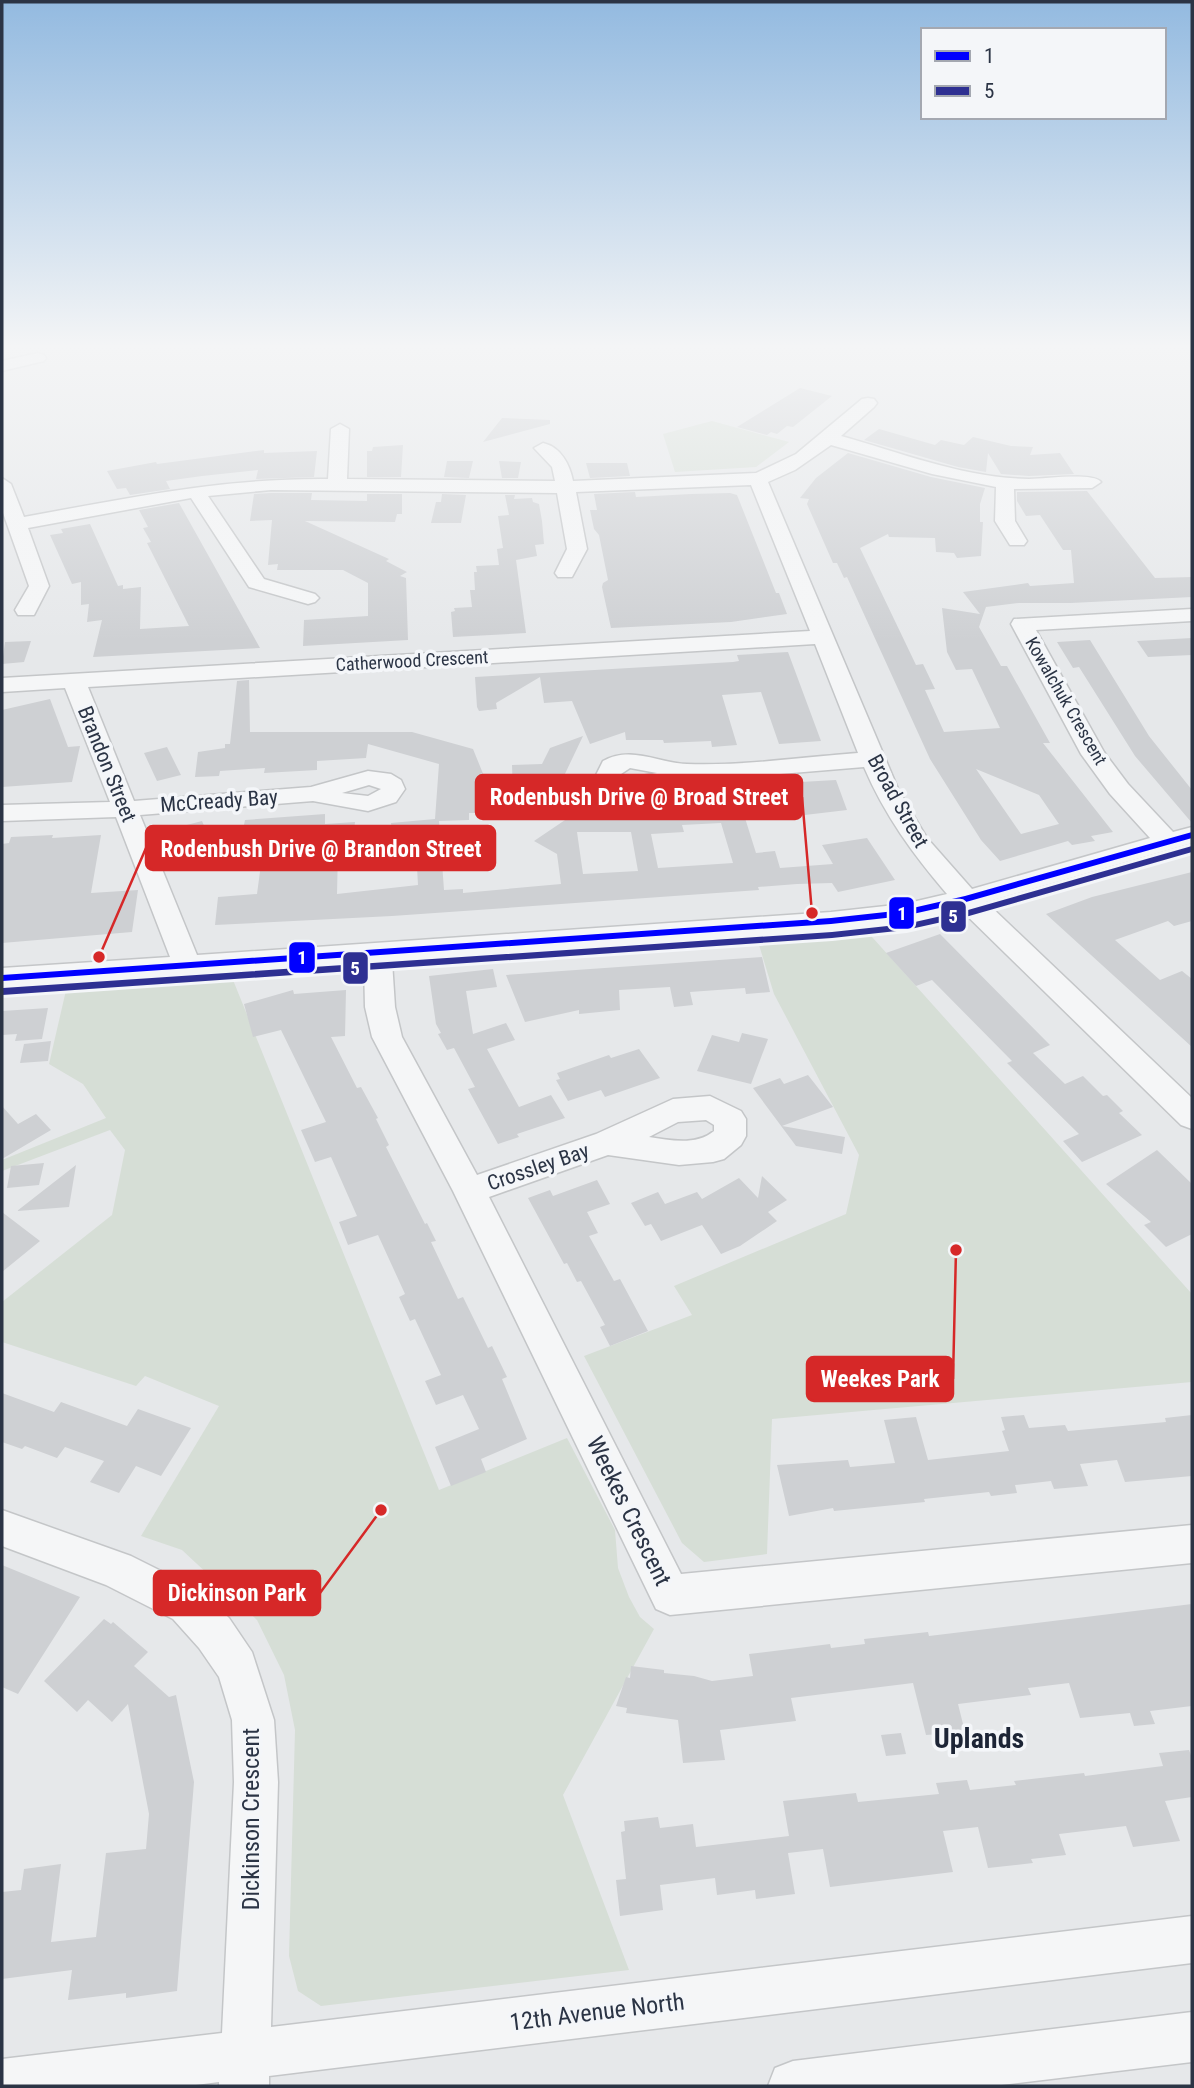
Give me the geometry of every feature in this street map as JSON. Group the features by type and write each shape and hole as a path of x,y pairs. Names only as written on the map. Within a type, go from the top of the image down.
{"street":[{"path":"337,484 339,446"},
{"path":"19,524 196,491 271,484 566,487 758,479 779,472 815,446"},
{"path":"857,446 948,472 1005,483 1042,485 1092,482"},
{"path":"543,448 561,465 577,549 565,573"},
{"name":"Broad Street","path":"758,479 887,791 917,842 966,899 1192,1117"},
{"path":"1005,483 1005,521 1017,541"},
{"path":"2,484 19,524 39,586 26,610"},
{"path":"196,491 256,583 308,598"},
{"name":"Kowalchuk Crescent","path":"1180,839 1119,789 1093,754 1022,624 1192,615"},
{"name":"Catherwood Crescent","path":"2,685 822,637"},
{"name":"Brandon Street","path":"74,681 187,964"},
{"path":"683,771 873,759"},
{"name":"McCready Bay","path":"2,813 126,808 313,794"},
{"path":"2,978 831,921 904,913 966,899 1180,839"},
{"name":"Weekes Crescent","path":"378,952 380,1007 387,1037 469,1191 670,1595 1192,1544"},
{"name":"Crossley Bay","path":"469,1191 607,1143"},
{"name":"Dickinson Crescent","path":"2,1528 117,1570 187,1605 214,1633 237,1667 253,1720 256,1782 245,2071"},
{"name":"12th Avenue North","path":"2,2084 245,2071 1192,1940"},
{"path":"793,2086 1192,2037"}],"shaded area":[{"path":"667,446 783,446 756,467 675,472"},
{"path":"864,928 1192,1294 1192,1382 772,1419 767,1554 704,1562 682,1543 584,1356 692,1315 674,1286 846,1214 859,1155 774,994 756,935"},
{"path":"231,975 439,1490 567,1438 615,1530 618,1568 629,1597 640,1617 654,1629 563,1795 629,1970 321,2006 298,1991 289,1956 295,1730 284,1675 257,1620 182,1550 141,1536 219,1406 145,1376 136,1386 2,1342 2,1302 112,1215 125,1150 110,1130 2,1171 2,1160 106,1118 83,1084 49,1064 67,986"}],"building":[{"path":"403,446 401,477 367,477 367,451 372,451 373,447"},
{"path":"886,446 1033,447 1030,455 1060,453 1074,474 1001,474 988,453 986,472 958,467"},
{"path":"264,450 264,453 317,451 314,477 256,479 258,470 166,481 170,489 130,495 126,488 117,489 107,471 156,462"},
{"path":"848,453 931,477 985,488 980,504 980,522 983,522 981,556 957,558 954,553 936,552 935,538 889,537 888,534 860,548 916,665 923,664 935,689 925,690 944,732 1000,728 972,669 956,670 947,652 942,608 980,614 963,592 1028,583 1030,586 1074,583 1071,550 1063,550 1040,515 1026,516 1017,501 1017,492 1087,491 1155,578 1192,577 1192,597 1019,603 986,607 979,627 1001,666 1007,666 1050,743 1043,743 1113,832 1091,836 1095,841 1072,845 1068,841 1000,861 981,840 930,759 847,577 844,578 837,563 833,563 807,504 809,499 800,498 816,478","holes":["976,769 1039,795 1059,824 1021,834"]},
{"path":"447,461 473,461 469,478 444,477"},
{"path":"499,461 521,462 518,478 502,478"},
{"path":"586,463 627,463 630,476 590,478"},
{"path":"635,492 636,497 730,493 737,495 787,614 731,622 611,628 602,587 608,580 599,535 594,529 590,510 597,510 594,494"},
{"path":"312,493 311,500 367,501 367,494 402,494 402,514 397,514 395,522 305,521 389,559 386,561 407,572 400,576 406,578 408,640 303,646 304,620 368,616 368,583 343,570 277,570 278,564 268,565 272,520 250,521 254,494"},
{"path":"442,494 466,495 461,523 431,523 436,502 441,502"},
{"path":"505,495 515,495 514,499 532,498 533,502 539,504 542,521 544,544 535,545 537,556 516,560 526,633 453,637 451,612 455,611 454,608 472,607 470,590 475,590 476,566 499,565 497,549 503,548 498,516 509,515"},
{"path":"179,503 260,648 93,657 102,620 87,622 89,604 81,605 81,582 72,584 50,535 63,533 61,529 90,524 118,586 123,585 123,589 141,587 140,629 189,626 147,543 151,542 143,528 148,527 139,510"},
{"path":"1192,638 1192,655 1148,657 1137,641"},
{"path":"1090,640 1149,736 1192,790 1192,823 1135,756 1079,667 1073,668 1057,642"},
{"path":"31,641 24,662 2,664 5,642"},
{"path":"788,652 821,741 779,744 761,692 722,695 737,745 712,747 711,741 664,743 663,740 626,740 625,732 590,744 572,701 544,703 540,677 496,703 497,709 479,711 477,707 475,677 733,662 739,661 737,655"},
{"path":"249,680 250,732 412,732 473,749 486,781 479,782 478,813 469,813 469,820 439,821 444,890 463,889 463,893 561,884 557,854 534,841 568,818 546,792 513,794 512,765 542,764 550,748 583,736 563,778 588,807 652,807 651,804 701,801 699,792 785,789 783,783 836,780 847,810 788,817 745,818 756,853 775,851 780,868 833,864 822,845 867,838 895,880 838,892 832,883 797,884 758,887 759,890 392,916 215,925 218,897 257,894 263,849 248,850 249,841 187,857 175,828 202,821 205,828 244,825 245,820 325,814 325,824 355,822 352,849 338,850 337,894 418,885 416,849 394,851 391,823 435,819 439,764 368,744 366,758 317,761 317,770 264,773 265,768 220,771 219,776 195,777 198,752 225,748 225,744 230,744 237,681","holes":["721,823 733,863 658,868 651,834 684,832 682,825","577,832 631,832 638,871 583,874"]},
{"path":"50,699 68,747 80,746 72,782 2,787 2,710"},
{"path":"167,747 181,775 157,781 144,753"},
{"path":"53,835 52,838 101,835 91,893 138,890 132,932 2,943 2,844 9,843 11,837"},
{"path":"1192,872 1192,921 1174,926 1168,921 1115,940 1160,980 1182,971 1192,979 1192,1047 1046,914 1092,897"},
{"path":"940,934 1050,1045 1033,1053 1065,1084 1083,1076 1123,1111 1119,1113 1142,1135 1082,1162 1063,1141 1079,1134 1007,1063 1012,1061 932,980 916,986 886,953"},
{"path":"762,957 770,992 746,994 745,988 690,992 693,1005 674,1007 670,987 619,990 620,1010 579,1014 579,1010 525,1022 506,975"},
{"path":"493,969 497,987 466,991 473,1034 506,1023 515,1040 487,1049 519,1107 551,1095 565,1118 517,1134 519,1137 498,1144 468,1089 475,1087 454,1048 447,1050 438,1034 441,1033 436,1024 429,976"},
{"path":"293,990 294,994 346,990 345,1036 331,1037 357,1088 361,1087 378,1118 376,1119 389,1145 386,1147 436,1241 431,1242 458,1299 463,1297 488,1348 492,1346 507,1377 502,1379 527,1439 481,1459 486,1472 451,1486 435,1447 479,1429 463,1395 436,1405 425,1381 441,1375 415,1319 410,1321 399,1297 405,1294 378,1235 348,1245 339,1222 357,1216 331,1157 315,1162 301,1130 326,1122 281,1030 253,1037 244,1004"},
{"path":"48,1008 42,1039 15,1041 17,1034 2,1035 2,1011"},
{"path":"742,1033 768,1039 751,1084 697,1071 712,1035 739,1042"},
{"path":"51,1041 48,1061 20,1063 24,1044"},
{"path":"639,1049 660,1078 605,1097 601,1090 568,1101 556,1080 560,1079 557,1073 609,1055 611,1058"},
{"path":"808,1075 833,1107 782,1126 845,1137 842,1154 796,1146 753,1088 780,1078 784,1084"},
{"path":"2,1106 18,1124 36,1114 51,1130 2,1159"},
{"path":"1157,1150 1192,1184 1192,1234 1166,1247 1144,1225 1151,1222 1106,1184"},
{"path":"44,1163 39,1185 7,1188 11,1166"},
{"path":"76,1165 69,1207 17,1211"},
{"path":"762,1176 787,1200 768,1212 777,1221 740,1246 721,1254 702,1225 661,1241 651,1224 645,1226 631,1203 658,1192 665,1204 697,1192 702,1199 739,1178 758,1198"},
{"path":"597,1180 610,1204 587,1212 598,1233 589,1236 614,1281 620,1279 648,1331 610,1346 600,1327 605,1325 581,1281 577,1282 567,1263 564,1264 528,1198 550,1190 553,1196"},
{"path":"2,1212 40,1241 2,1272"},
{"path":"2,1393 54,1412 61,1402 127,1426 138,1409 191,1428 161,1476 136,1466 119,1493 90,1482 104,1461 65,1447 57,1458 25,1446 22,1449 2,1442"},
{"path":"1024,1415 1029,1428 1065,1425 1068,1431 1166,1422 1165,1418 1192,1415 1192,1476 1125,1482 1117,1460 1080,1464 1088,1486 1054,1489 1051,1481 1015,1485 1017,1493 991,1496 989,1492 924,1499 925,1502 834,1511 833,1508 789,1516 777,1465 848,1460 850,1467 895,1463 884,1420 916,1417 928,1460 1009,1451 1002,1431 1005,1430 1001,1417"},
{"path":"2,1565 80,1597 18,1694 2,1687"},
{"path":"1192,1604 1192,1706 1150,1711 1155,1724 1134,1726 1130,1713 1080,1718 1069,1683 1028,1688 1031,1695 958,1704 965,1732 926,1735 913,1683 791,1698 796,1721 720,1730 725,1760 683,1763 678,1720 626,1713 627,1708 616,1706 626,1677 630,1678 631,1666 712,1681 753,1676 749,1654 830,1644 831,1648 865,1644 864,1639 928,1632 929,1636"},
{"path":"104,1619 111,1624 113,1622 148,1652 134,1666 169,1697 176,1695 194,1782 177,1991 126,1998 126,1993 68,2000 72,1970 2,1979 2,1892 21,1890 24,1869 61,1864 51,1942 96,1937 106,1853 146,1849 149,1814 128,1704 112,1722 88,1700 77,1712 44,1681"},
{"path":"901,1733 906,1754 886,1756 881,1735"},
{"path":"1189,1750 1192,1758 1192,1797 1165,1801 1180,1841 1133,1847 1126,1826 1059,1834 1066,1855 1031,1859 1033,1863 988,1868 978,1827 943,1831 953,1872 830,1887 823,1849 788,1853 795,1894 756,1899 755,1890 717,1895 715,1878 660,1885 663,1910 620,1916 616,1880 626,1879 621,1832 625,1831 624,1821 658,1817 660,1828 693,1824 696,1847 789,1836 783,1801 856,1793 858,1802 939,1794 936,1783 967,1780 970,1790 1016,1785 1014,1781 1084,1773 1085,1776 1163,1766 1159,1753"}],"transit line":[{"name":"1","path":"2,978 831,921 904,913 966,899 1192,835"},
{"name":"5","path":"3,992 832,935 906,927 969,913 1192,849"}],"place":[{"name":"Rodenbush Drive @ Broad Street","path":"812,913"},
{"name":"Rodenbush Drive @ Brandon Street","path":"99,957"},
{"name":"Weekes Park","path":"956,1250"},
{"name":"Dickinson Park","path":"381,1510"}],"district":[{"name":"Uplands","path":"979,1738"}]}
